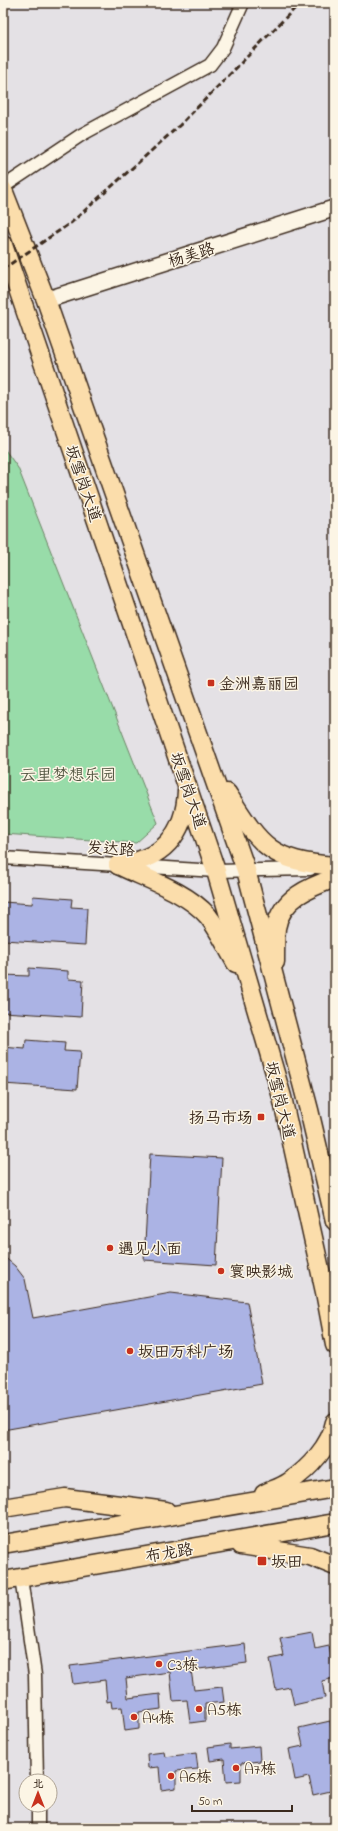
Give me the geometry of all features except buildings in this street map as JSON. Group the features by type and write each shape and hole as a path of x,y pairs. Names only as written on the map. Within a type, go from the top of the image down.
{"main road":[{"name":"坂雪岗大道","path":"3,188 46,300 246,870 309,1110 335,1221"},
{"name":"坂雪岗大道","path":"3,246 216,871 282,1097 325,1292 335,1345"},
{"path":"211,768 255,836 270,849 288,859 308,864 335,867"},
{"path":"118,865 134,863 150,857 163,848 174,836 182,822 186,806 187,789 183,773"},
{"path":"118,865 183,896 200,909 214,925 249,984"},
{"path":"274,979 276,927 285,908 298,894 335,878"},
{"path":"244,1504 289,1482 311,1464 325,1446 334,1429 335,1422"},
{"path":"3,1544 335,1488"},
{"path":"3,1508 65,1498 187,1514"},
{"name":"布龙路","path":"3,1581 335,1523"},
{"path":"222,1543 278,1550 310,1556 335,1566"}],"street":[{"path":"3,188 81,135 210,66 223,48 243,3"},
{"name":"杨美路","path":"46,300 335,208"},
{"name":"发达路","path":"3,858 216,871 335,867"},
{"path":"21,1578 35,1675 37,1773"},
{"path":"38,1813 38,1828"}],"green space":[{"name":"云里梦想乐园","path":"3,447 18,468 158,823 136,843 3,834"}],"railway":[{"path":"3,269 72,222 180,125 300,3"}],"place":[{"name":"金洲嘉丽园","path":"211,683"},
{"name":"扬马市场","path":"261,1117"},
{"name":"遇见小面","path":"110,1248"},
{"name":"寰映影城","path":"221,1271"},
{"name":"坂田万科广场","path":"130,1351"},
{"name":"坂田","path":"262,1561"},
{"name":"C3栋","path":"159,1664"},
{"name":"A5栋","path":"199,1709"},
{"name":"A4栋","path":"134,1717"},
{"name":"A7栋","path":"236,1768"},
{"name":"A6栋","path":"171,1776"}]}
